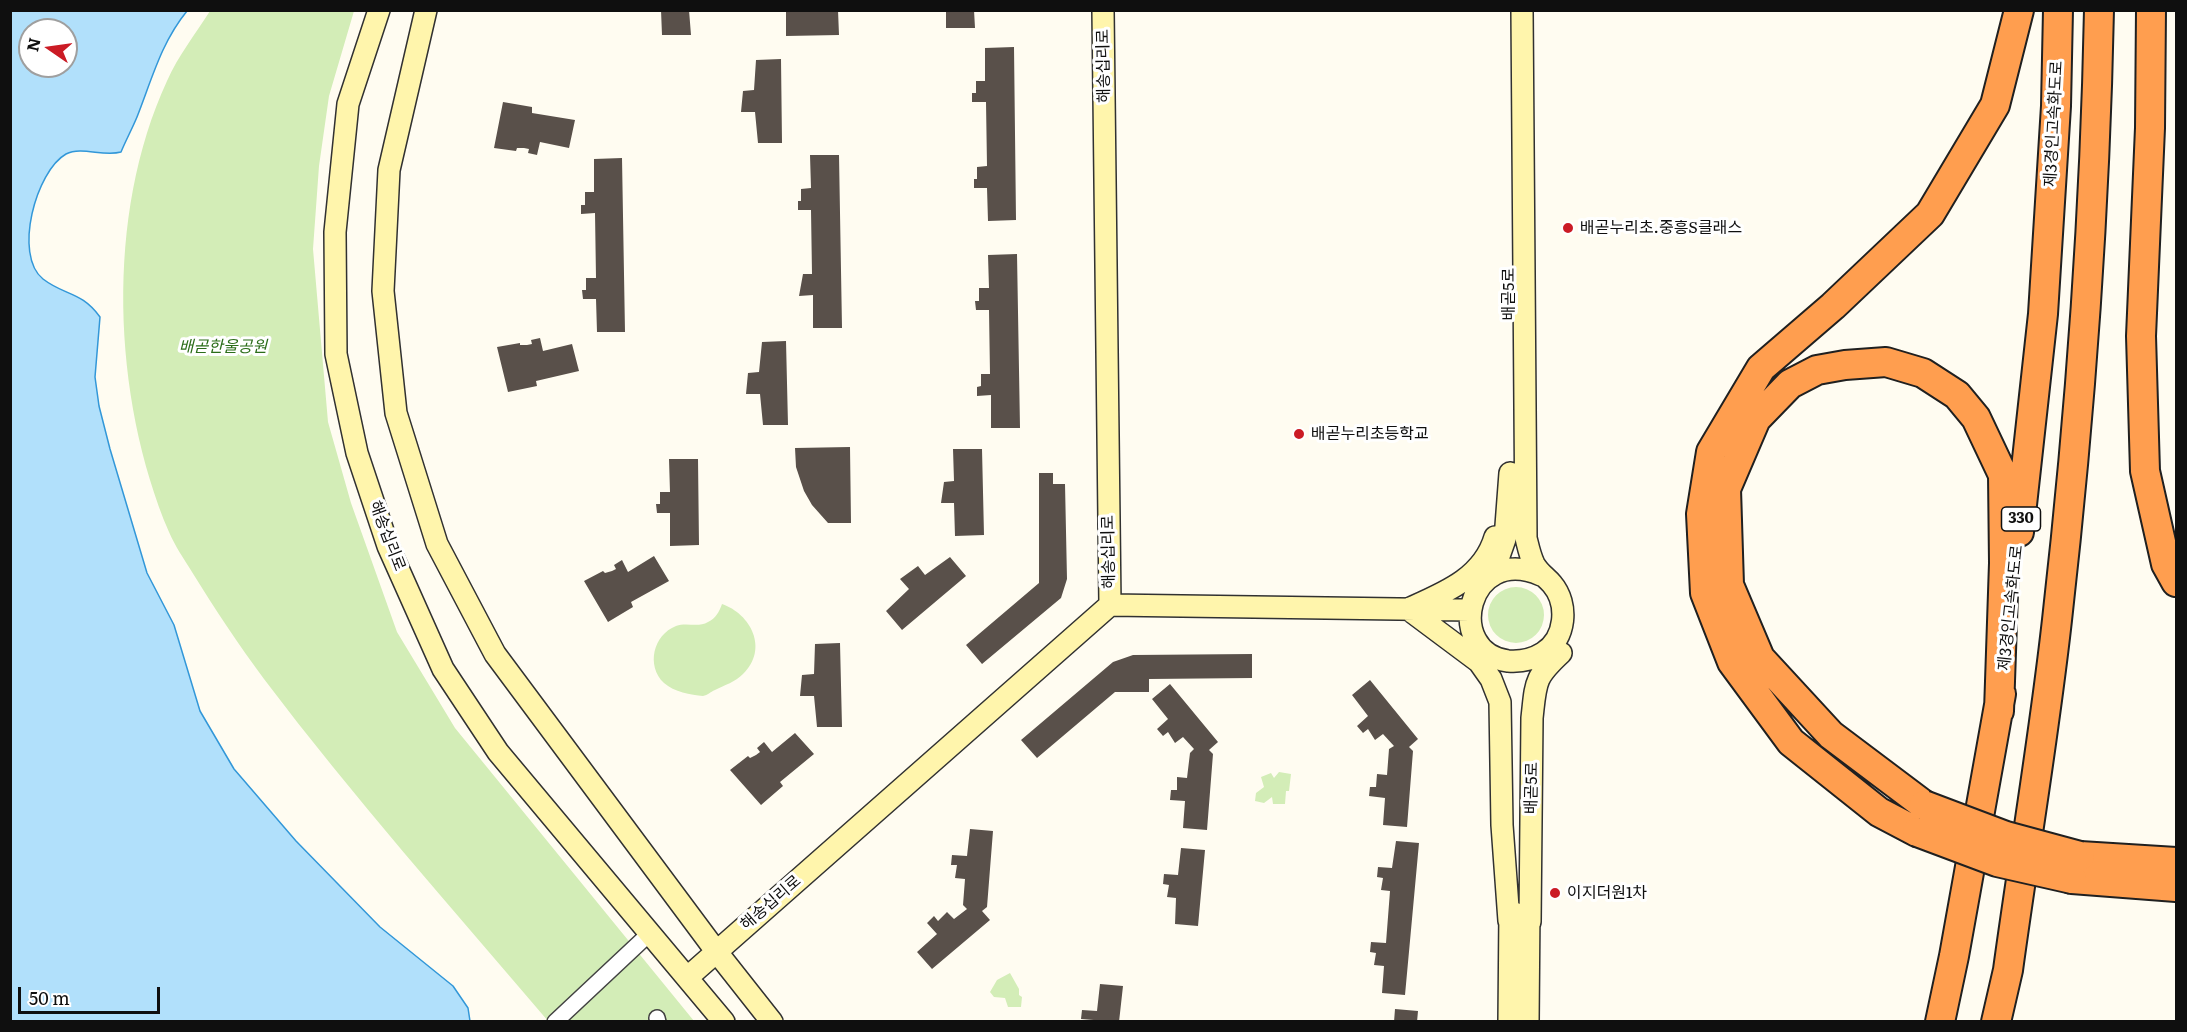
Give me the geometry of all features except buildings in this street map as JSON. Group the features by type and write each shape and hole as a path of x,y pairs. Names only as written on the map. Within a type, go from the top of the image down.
{"highway":[{"path":"2019,10 1995,105 1930,214 1833,306 1761,368 1711,452 1701,514 1705,593 1732,662 1791,742 1879,812 2006,836 2076,868 2176,887"},
{"name":"제3경인고속화도로","path":"1940,1022 1999,711 2043,314 2056,106 2058,10"},
{"name":"330","path":"1996,1022 2008,970 2057,620 2084,320 2097,109 2099,10"},
{"path":"2151,10 2150,128 2141,336 2145,471 2166,564 2176,582"},
{"path":"1920,818 1831,735 1760,658 1730,585 1726,489 1756,419 1790,384 1817,370 1845,364 1886,362 1923,373 1957,395 1976,418 2003,475 2004,563 1999,711"},
{"path":"2076,868 2176,862"}],"street":[{"name":"해송십리로","path":"379,10 348,104 335,232 336,354 357,453 388,546 443,669 498,752 724,1022"},
{"path":"426,10 389,170 383,291 400,424 437,544 495,654 716,951 772,1022"},
{"name":"해송십리로","path":"688,977 1110,605 1103,10"},
{"name":"배곧5로","path":"1507,10 1517,464 1526,538 1534,563 1560,597 1563,612 1562,627 1556,640 1539,656 1527,680 1525,693 1525,820 1520,921"},
{"name":"배곧5로","path":"1522,10 1517,464 1501,554 1492,576 1474,594 1470,610 1471,626 1477,641 1491,655 1505,678 1511,722 1513,816 1528,1022"},
{"path":"1408,609 1462,583 1491,551 1517,464"},
{"name":"배곧5로","path":"1509,1022 1520,921 1535,693 1541,671 1567,645 1573,634 1577,610 1569,586 1550,564 1539,541 1517,464"},
{"path":"1492,576 1513,568 1527,569 1541,575"},
{"path":"1110,605 1470,610"},
{"path":"1408,609 1479,662 1491,679 1500,702 1503,834 1520,921"},
{"path":"1491,655 1502,660 1518,662 1539,656"},
{"path":"555,1022 651,932"}],"green space":[{"name":"배곧한울공원","path":"210,11 354,11 329,96 319,166 313,249 328,422 351,503 397,632 455,728 694,1021 548,1021 403,852 298,723 236,640 171,537 150,479 136,423 127,365 123,306 125,247 133,189 147,133 171,72"},
{"path":"1511,587 1521,587 1536,595 1542,604 1544,615 1542,626 1536,635 1521,643 1511,643 1500,638 1493,631 1488,620 1488,610 1493,599 1500,592"},
{"path":"722,604 741,616 753,633 755,654 751,664 737,679 703,696 668,686 658,676 654,660 657,644 662,636 676,626 700,625 708,622 717,614"},
{"path":"1279,772 1291,774 1285,804 1273,804 1272,797 1264,803 1255,801 1256,793 1264,787 1261,777 1271,773 1274,778"},
{"path":"1010,973 1022,997 1021,1007 1008,1007 1005,998 994,997 990,992 997,980"}],"water":[{"path":"10,11 187,11 170,36 121,152 79,151 66,154 55,163 46,177 32,214 29,233 34,267 43,279 86,302 100,317 95,377 99,406 147,573 174,625 200,711 234,769 296,841 380,927 453,986 468,1008 470,1021 11,1021"}],"place":[{"name":"배곧누리초.중흥S클래스","path":"1568,228"},
{"name":"배곧누리초등학교","path":"1299,434"},
{"name":"이지더원1차","path":"1555,893"}]}
